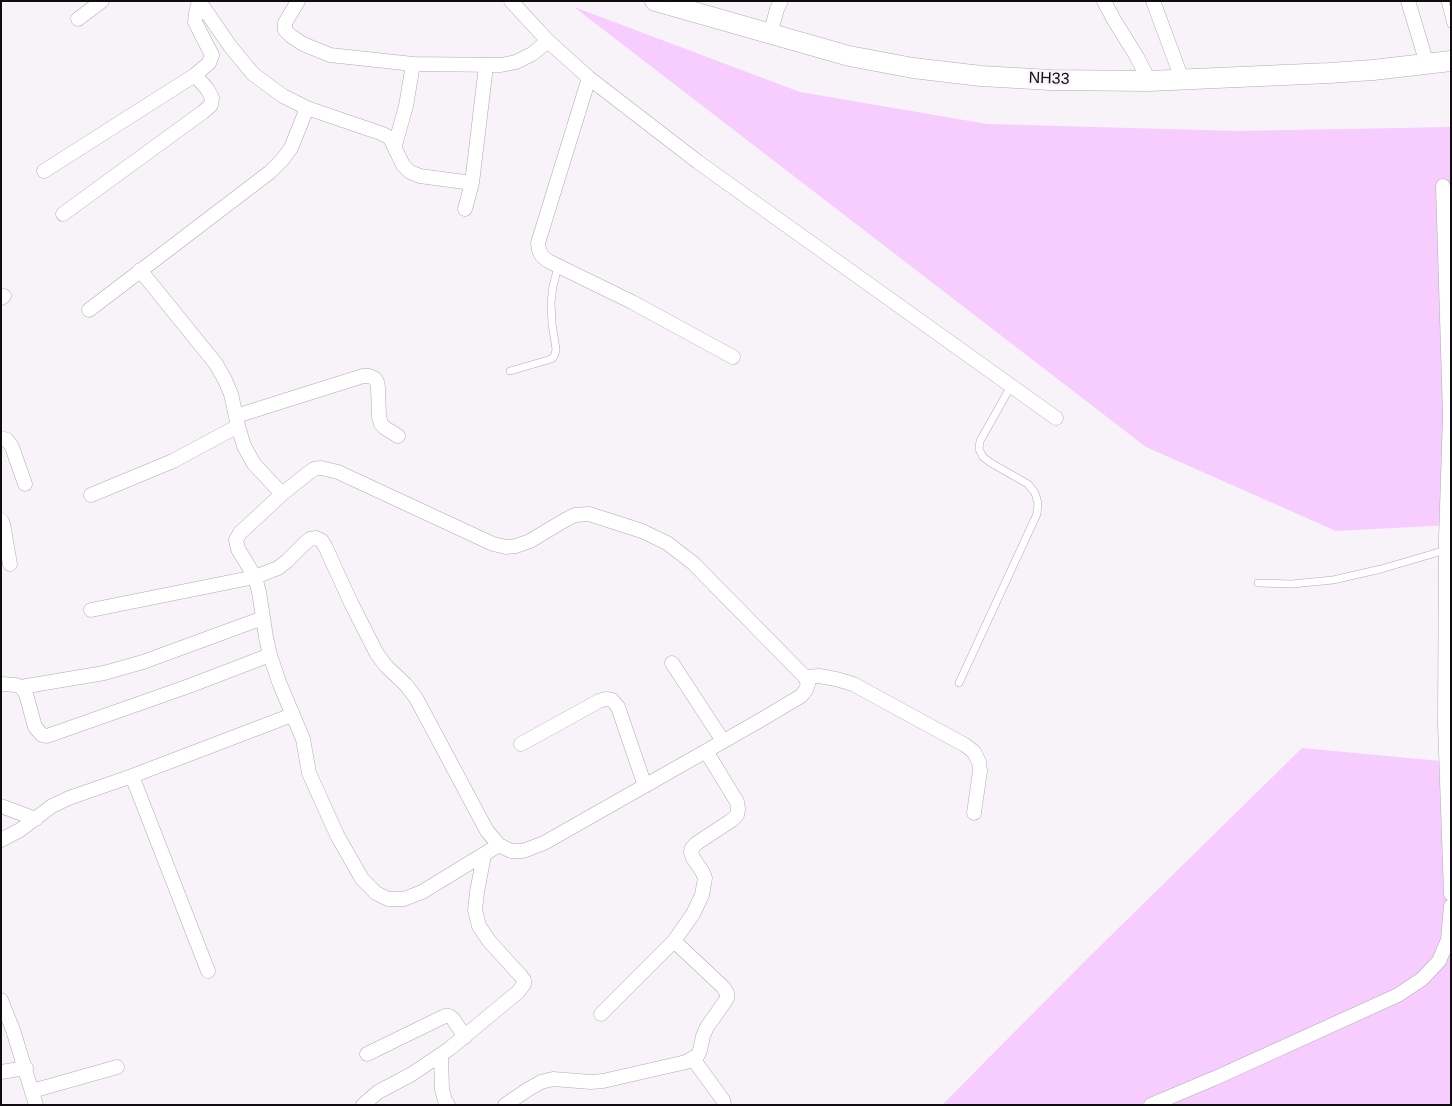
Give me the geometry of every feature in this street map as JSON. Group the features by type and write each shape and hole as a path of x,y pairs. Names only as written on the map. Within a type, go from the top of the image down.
{"main road":[{"name":"NH33","path":"655,1 849,56 913,68 981,76 1051,80 1149,81 1329,73 1451,61"}],"street":[{"path":"78,19 102,1"},
{"path":"44,171 195,75 209,63 212,55 195,22 199,1 230,46 253,74 283,96 307,108 390,138 404,165 410,172 420,176 472,183"},
{"path":"298,1 285,24 285,30 303,44 330,55 414,64 486,66 516,62 532,54 548,41"},
{"path":"511,1 548,41 589,78 698,162 1056,418"},
{"path":"770,35 781,1"},
{"path":"1104,1 1149,81"},
{"path":"1153,1 1182,79"},
{"path":"1408,1 1427,64"},
{"path":"395,146 406,106 414,64"},
{"path":"465,209 472,183 486,66"},
{"path":"63,214 210,105 212,98 208,90 195,75"},
{"path":"589,78 538,243 542,256 734,357"},
{"path":"90,310 270,172 291,148 307,108"},
{"path":"1443,186 1450,415 1446,550 1445,723 1451,894"},
{"path":"140,270 216,364 231,394 244,446 254,464 282,494"},
{"path":"91,495 173,461 237,421 363,376 374,378 377,382 379,417 385,428 398,436"},
{"path":"1,438 7,440 12,447 25,484"},
{"path":"92,610 255,576 278,568 310,539 316,538 322,541 377,654 416,698 487,831 500,845 511,851 523,851 544,843 802,696 808,684 805,677 693,563 667,543 642,531 589,514 575,515 530,541 506,547 493,544 338,472 321,468 314,470 282,494 240,533 236,540 238,549 255,576 270,655 302,739 309,773 337,835 362,879 376,893 388,899 404,899 422,892 500,845"},
{"path":"1,520 10,564"},
{"path":"21,688 104,673 143,662 263,618"},
{"path":"1,684 16,685 21,688 26,694 36,727 42,735 47,736 152,700 270,655"},
{"path":"672,663 723,741"},
{"path":"805,677 819,676 853,684 965,745 974,752 979,762 980,772 974,813"},
{"path":"521,744 599,701 612,700 618,707 645,786"},
{"path":"1,840 20,830 52,806 69,798 292,715"},
{"path":"601,1014 674,941 693,914 702,895 705,878 691,852 692,848 737,815 737,802 706,751"},
{"path":"132,776 208,971"},
{"path":"1,806 36,819"},
{"path":"362,1105 378,1092 441,1056 518,992 524,984 524,980 489,942 479,926 475,910 484,855"},
{"path":"1151,1105 1167,1102 1398,995 1422,978 1439,961 1448,940 1451,906"},
{"path":"505,1105 541,1082 553,1079 603,1081 686,1062 698,1055 707,1027 727,998 726,993 723,987 674,941"},
{"path":"1,1000 26,1068 34,1098 117,1067"},
{"path":"367,1054 445,1016 453,1019 465,1037"},
{"path":"441,1056 442,1089 448,1105"},
{"path":"693,1059 723,1100 724,1105"},
{"path":"1,1072 26,1068"}],"lane":[{"path":"1445,1 1451,24"},
{"path":"510,370 548,360 556,354 551,303 558,266"},
{"path":"959,683 1037,514 1037,498 1028,484 991,463 983,457 979,449 980,441 1011,386"},
{"path":"1258,584 1292,584 1333,580 1381,569 1446,550"}],"shaded area":[{"path":"574,7 800,92 987,124 1237,131 1451,127 1451,525 1336,531 1146,447"},
{"path":"1302,748 1451,762 1451,1105 942,1105 1087,959"}]}
